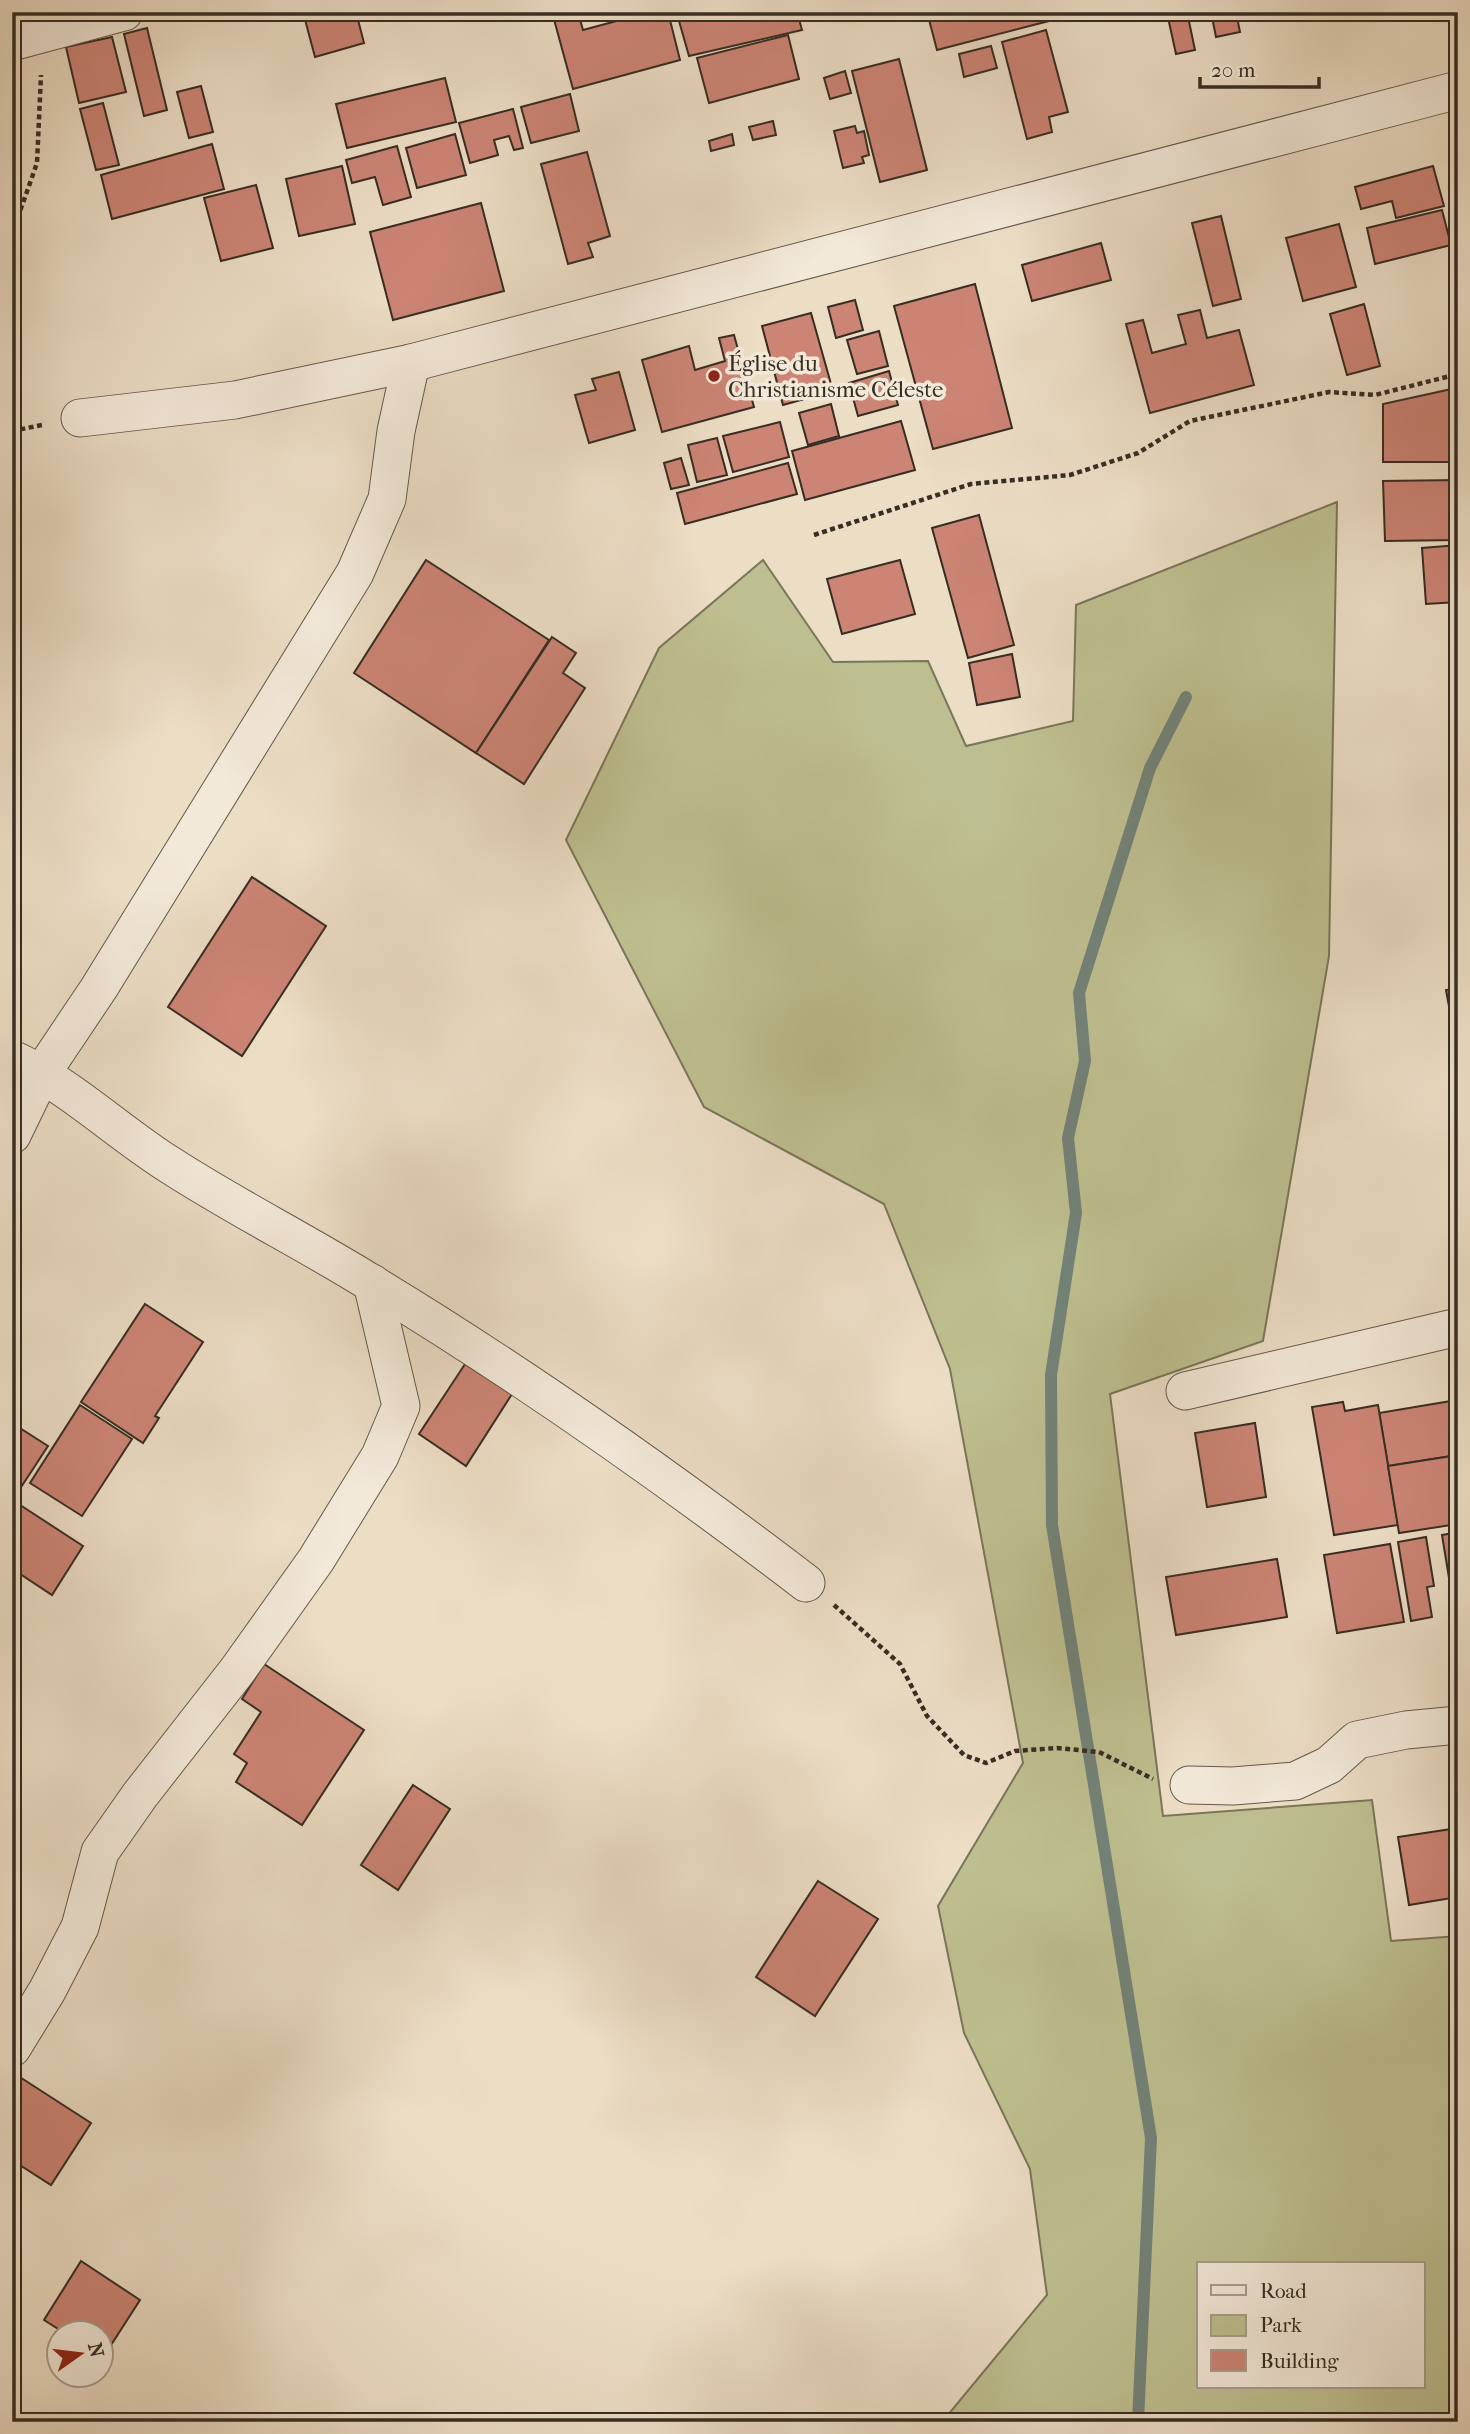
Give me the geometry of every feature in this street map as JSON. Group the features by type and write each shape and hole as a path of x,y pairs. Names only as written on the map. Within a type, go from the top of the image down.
{"street":[{"path":"27,39 124,12"},
{"path":"80,418 234,400 411,363 1458,90"},
{"path":"12,1135 27,1066 99,988 355,573 387,499 396,431 411,363"},
{"path":"27,1066 169,1165 372,1283 489,1359 699,1501 806,1583"},
{"path":"12,2048 47,1991 80,1927 100,1852 237,1671 308,1571 380,1456 401,1406 372,1283"},
{"path":"1185,1391 1458,1327"},
{"path":"1189,1785 1233,1786 1296,1781 1329,1765 1357,1740 1406,1730 1458,1725"}],"path":[{"path":"12,234 37,163 27,39"},
{"path":"814,535 971,484 1070,475 1138,453 1191,421 1329,392 1376,395 1458,374"},
{"path":"806,1583 852,1619 900,1664 927,1716 964,1755 986,1763 1015,1751 1057,1748 1099,1752 1168,1787 1189,1785"}],"green space":[{"path":"1337,502 1329,956 1263,1341 1110,1394 1163,1816 1372,1800 1391,1941 1458,1936 1458,2422 942,2422 1047,2295 1030,2169 964,2033 938,1906 1023,1763 950,1369 884,1204 704,1107 566,840 659,648 763,560 833,662 928,661 966,746 1073,721 1076,605"}],"building":[{"path":"303,12 356,12 364,43 315,57"},
{"path":"552,12 578,12 583,30 650,12 668,12 680,60 573,89"},
{"path":"797,12 802,30 689,56 677,14"},
{"path":"838,12 868,12 840,19"},
{"path":"927,12 1046,12 1049,21 937,50"},
{"path":"1187,12 1195,50 1176,54 1167,13"},
{"path":"1211,12 1236,12 1240,32 1216,37"},
{"path":"147,28 167,110 144,116 124,34"},
{"path":"1046,30 1068,112 1049,117 1052,132 1027,139 1002,42"},
{"path":"788,35 799,79 709,103 697,58"},
{"path":"112,37 126,92 79,103 66,47"},
{"path":"991,46 997,68 964,77 959,54"},
{"path":"899,59 927,170 880,182 852,71"},
{"path":"845,71 851,93 830,99 824,78"},
{"path":"445,78 456,122 347,148 336,104"},
{"path":"201,86 213,132 189,138 177,92"},
{"path":"570,94 579,131 531,143 521,107"},
{"path":"103,103 119,165 96,170 80,109"},
{"path":"513,109 523,148 514,150 509,136 494,140 498,155 470,163 459,123"},
{"path":"773,121 776,135 753,140 749,127"},
{"path":"855,126 857,133 864,131 869,155 862,157 864,163 843,168 834,131"},
{"path":"455,134 466,175 417,188 406,148"},
{"path":"732,134 734,145 711,151 709,141"},
{"path":"212,144 224,189 112,219 101,175"},
{"path":"397,146 411,197 383,205 375,177 352,183 346,160"},
{"path":"587,152 610,236 588,243 593,257 568,264 541,164"},
{"path":"342,166 355,224 299,236 286,179"},
{"path":"1433,166 1444,206 1396,218 1392,201 1361,209 1355,187"},
{"path":"256,185 273,248 221,261 204,198"},
{"path":"481,203 504,291 393,320 370,232"},
{"path":"1442,210 1451,245 1375,264 1367,228"},
{"path":"1221,216 1241,299 1213,306 1192,223"},
{"path":"1339,224 1356,287 1303,301 1286,238"},
{"path":"1101,243 1111,280 1032,301 1022,265"},
{"path":"975,284 1012,428 933,449 894,306"},
{"path":"855,300 863,330 836,338 828,307"},
{"path":"1364,304 1380,366 1347,375 1330,314"},
{"path":"1200,310 1207,338 1239,330 1254,385 1150,413 1126,324 1143,320 1152,353 1186,344 1178,315"},
{"path":"811,313 833,391 783,405 762,326"},
{"path":"879,331 888,366 857,374 847,340"},
{"path":"734,335 754,407 662,432 642,360 689,346 695,370 725,361 719,338"},
{"path":"889,371 898,405 858,416 849,383"},
{"path":"619,372 635,430 589,443 575,395 596,390 592,379"},
{"path":"1456,388 1455,462 1383,462 1383,404"},
{"path":"831,404 839,436 808,445 799,413"},
{"path":"901,421 915,470 805,500 792,451"},
{"path":"780,422 789,457 733,472 723,436"},
{"path":"717,438 727,475 697,482 688,445"},
{"path":"681,458 689,485 671,489 664,463"},
{"path":"788,463 797,494 685,524 677,493"},
{"path":"1458,480 1458,540 1385,541 1383,481"},
{"path":"979,515 1014,645 968,658 932,528"},
{"path":"1458,545 1458,602 1426,604 1422,548"},
{"path":"426,560 549,640 476,753 354,673"},
{"path":"900,560 915,614 842,634 827,579"},
{"path":"552,637 576,653 563,673 585,688 524,784 476,753"},
{"path":"1012,654 1020,697 977,705 969,663"},
{"path":"1451,679 1458,679 1458,736 1455,737"},
{"path":"252,877 326,926 242,1056 168,1007"},
{"path":"1458,988 1458,1055 1446,990"},
{"path":"145,1304 203,1342 155,1416 159,1418 143,1443 81,1402"},
{"path":"465,1364 512,1394 466,1466 419,1434"},
{"path":"1457,1400 1458,1455 1388,1466 1379,1413"},
{"path":"1343,1402 1345,1411 1378,1405 1398,1525 1334,1535 1312,1407"},
{"path":"80,1405 132,1439 82,1516 30,1483"},
{"path":"12,1423 48,1446 12,1501"},
{"path":"1255,1423 1266,1497 1207,1507 1195,1433"},
{"path":"1458,1455 1458,1524 1399,1533 1388,1466"},
{"path":"14,1501 83,1546 52,1595 17,1572 12,1580"},
{"path":"1458,1532 1458,1633 1442,1535"},
{"path":"1426,1537 1434,1586 1427,1587 1432,1617 1411,1621 1398,1542"},
{"path":"1390,1544 1404,1622 1337,1633 1324,1555"},
{"path":"1277,1559 1287,1617 1176,1635 1166,1577"},
{"path":"264,1664 364,1730 302,1825 236,1782 247,1763 234,1754 261,1712 242,1699"},
{"path":"413,1785 450,1809 398,1890 361,1865"},
{"path":"1458,1828 1458,1897 1409,1905 1398,1837"},
{"path":"818,1881 878,1919 815,2016 756,1977"},
{"path":"12,2072 91,2123 51,2185 12,2160"},
{"path":"81,2261 140,2300 116,2337 116,2318 44,2320"}],"waterway":[{"path":"1138,2422 1151,2138 1052,1525 1051,1375 1076,1213 1068,1138 1085,1061 1079,993 1150,768 1186,697"}],"place":[{"name":"Église du Christianisme Céleste","path":"714,376"}]}
